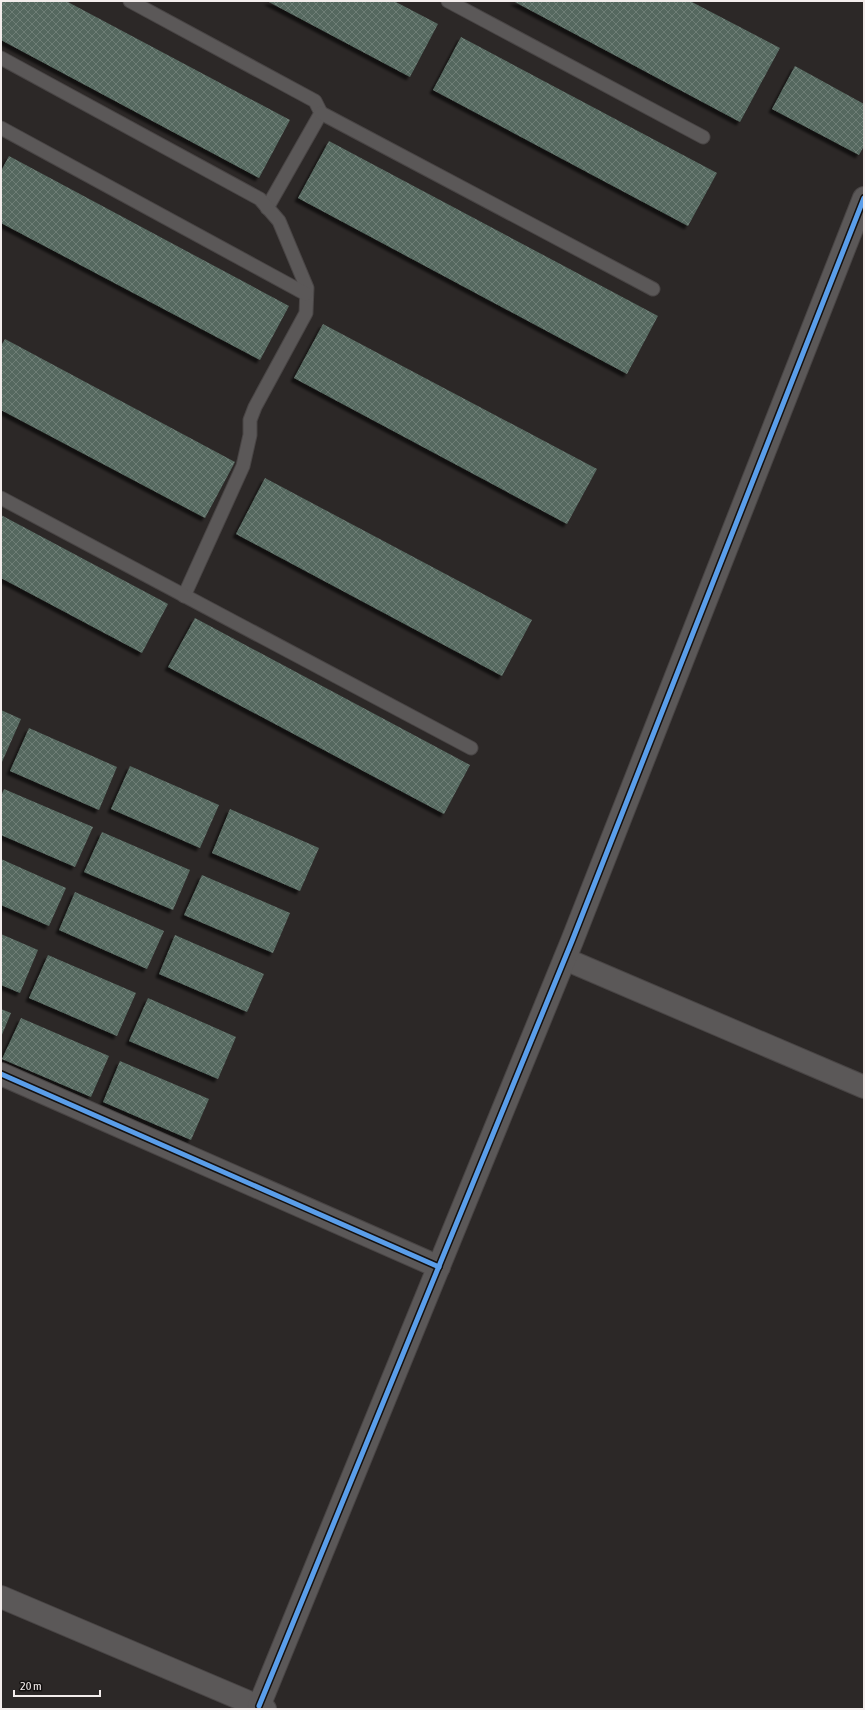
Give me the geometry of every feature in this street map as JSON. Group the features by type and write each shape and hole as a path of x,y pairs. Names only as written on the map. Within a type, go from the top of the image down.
{"street":[{"path":"1,1597 262,1708 439,1267 565,959 864,198"},
{"path":"565,959 864,1088"},
{"path":"1,1074 439,1267"}],"lane":[{"path":"130,1 315,101 321,113 653,289"},
{"path":"448,1 703,137"},
{"path":"1,58 260,199 279,221 307,288 306,313 255,407 250,420 250,435 243,466 184,596"},
{"path":"268,208 321,113"},
{"path":"2,130 306,294"},
{"path":"1,498 471,748"}],"building":[{"path":"1,1 66,1 290,120 259,178 1,40"},
{"path":"267,1 394,1 438,24 410,77"},
{"path":"513,1 690,1 780,48 740,122"},
{"path":"461,37 717,173 688,226 433,90"},
{"path":"795,66 864,104 864,146 859,155 772,109"},
{"path":"329,141 658,316 627,374 298,198"},
{"path":"9,156 289,306 260,360 1,223 1,171"},
{"path":"323,324 597,469 567,524 294,378"},
{"path":"5,339 235,462 205,518 1,410 1,346"},
{"path":"265,478 532,620 502,676 236,534"},
{"path":"1,515 168,604 142,653 1,578"},
{"path":"195,618 470,765 444,814 168,667"},
{"path":"1,710 21,719 2,762 1,761"},
{"path":"29,728 117,767 99,810 10,771"},
{"path":"130,766 219,805 200,848 111,809"},
{"path":"4,789 93,827 75,867 1,835 1,796"},
{"path":"230,809 319,848 300,891 212,853"},
{"path":"102,832 190,870 173,910 84,872"},
{"path":"1,859 66,888 49,926 1,905"},
{"path":"202,875 290,913 273,953 184,915"},
{"path":"75,892 164,931 147,969 59,930"},
{"path":"1,934 38,950 20,993 1,985"},
{"path":"175,935 264,974 247,1012 159,974"},
{"path":"48,955 136,993 117,1036 29,998"},
{"path":"148,998 236,1037 218,1079 129,1041"},
{"path":"1,1009 11,1013 1,1037"},
{"path":"21,1018 109,1056 91,1097 2,1059"},
{"path":"120,1061 209,1099 191,1140 103,1102"}],"cycle path":[{"path":"259,1706 572,941 864,198"},
{"path":"1,1074 439,1267"}]}
